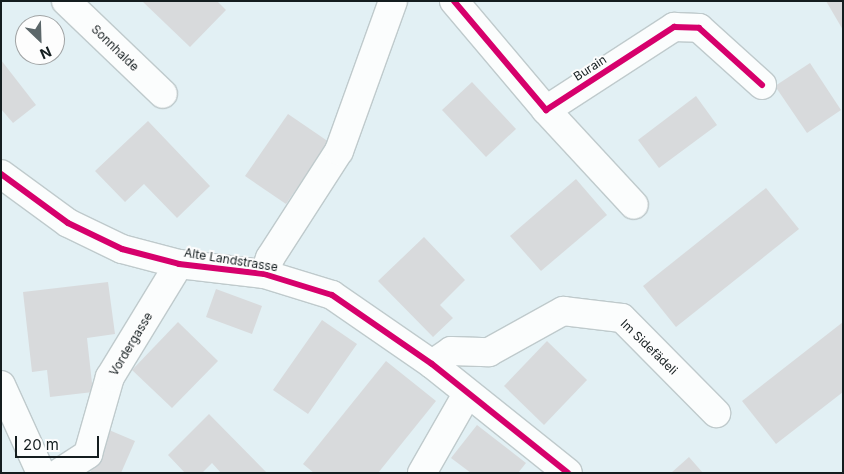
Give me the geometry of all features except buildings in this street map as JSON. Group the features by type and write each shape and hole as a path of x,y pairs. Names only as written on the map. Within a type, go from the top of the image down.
{"street":[{"name":"Sonnhalde","path":"66,1 163,94"},
{"path":"264,274 270,258 339,151 393,1"},
{"path":"454,1 546,110 634,205"},
{"name":"Burain","path":"546,110 674,27 698,28 762,85"},
{"name":"Alte Landstrasse","path":"1,174 68,223 122,249 180,264 264,274 332,295 432,364 568,473"},
{"name":"Vordergasse","path":"59,473 88,454 110,376 180,264"},
{"name":"Im Sidefädeli","path":"432,364 451,350 488,352 563,311 622,318 716,413"},
{"path":"1,385 40,473"},
{"path":"422,473 468,394"}],"cycle path":[{"path":"454,1 546,110 674,27 699,28 762,85"},
{"path":"1,174 68,223 122,249 179,264 264,274 332,295 432,364 568,473"}]}
